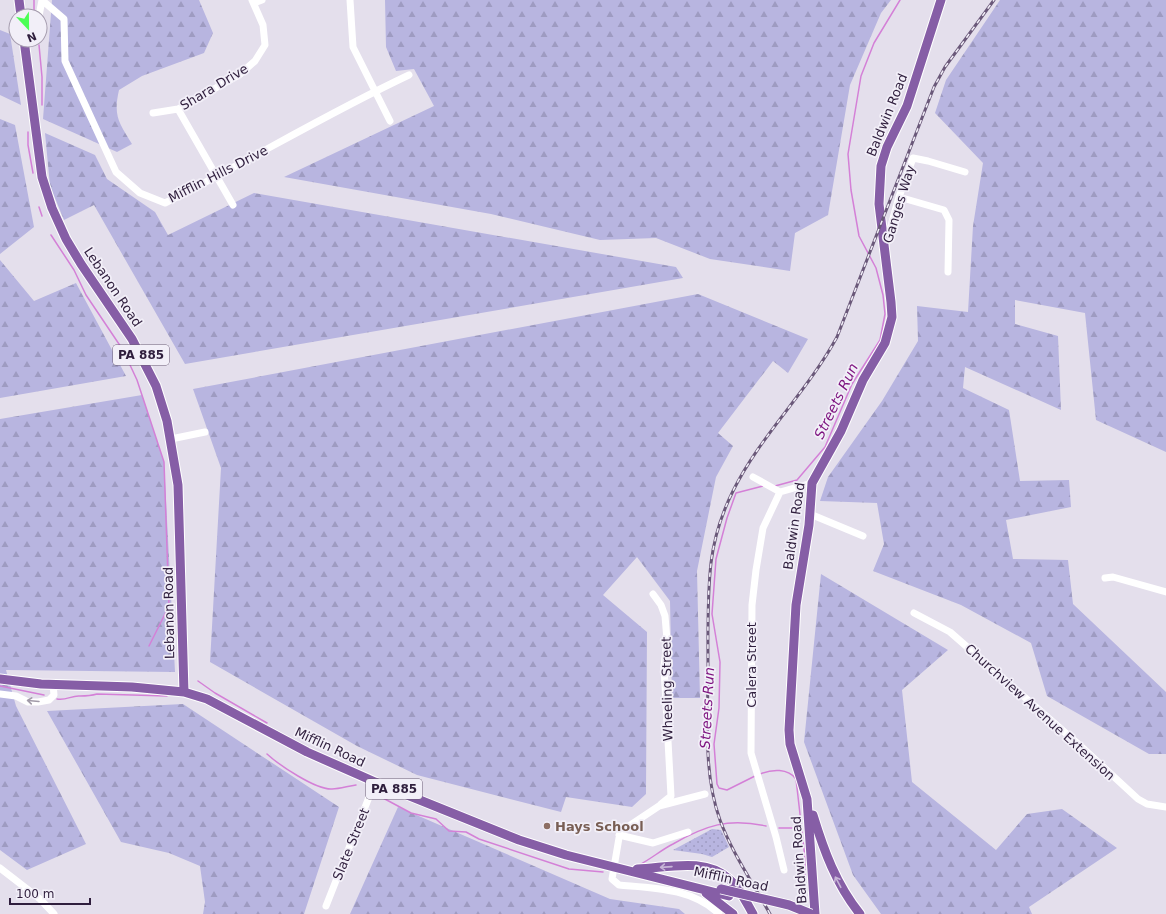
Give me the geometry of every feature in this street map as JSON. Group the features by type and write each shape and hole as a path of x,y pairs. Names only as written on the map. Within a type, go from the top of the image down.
{"main road":[{"name":"Baldwin Road","path":"815,914 811,835 807,799 803,780 790,744 789,730 796,605 810,514 812,483 841,431 863,380 885,343 890,329 892,317 878,185 881,166 887,147 907,106 941,0"},
{"name":"Lebanon Road","path":"25,48 33,115 45,191 66,238 81,264 132,339 144,361 156,386 171,439 178,485 184,692"},
{"name":"Mifflin Road","path":"0,679 53,684 132,687 184,692 206,699 307,752 375,782 539,847 796,914"},
{"path":"803,780 817,829 833,871 842,888 860,914"},
{"path":"618,867 649,869 698,866 710,868 730,879 753,914"},
{"name":"Mifflin Road","path":"643,874 721,889 789,905 811,914"},
{"path":"692,887 711,896 733,914"}],"street":[{"name":"Mifflin Hills Drive","path":"42,0 64,18 66,60 116,172 140,193 165,203 217,177 374,91 409,75"},
{"path":"253,2 262,0"},
{"path":"350,0 353,47 390,121"},
{"name":"Shara Drive","path":"153,112 178,109 239,75 255,62 265,45 263,26 253,2"},
{"path":"178,109 233,205"},
{"name":"Ganges Way","path":"884,249 899,197 913,158 965,172"},
{"path":"899,197 944,210 947,214 949,220 948,272"},
{"path":"171,439 205,432"},
{"path":"752,478 780,492 812,483"},
{"name":"Calera Street","path":"780,492 763,528 752,605 751,754 784,870"},
{"path":"810,514 864,536"},
{"path":"1105,578 1113,577 1166,592"},
{"name":"Wheeling Street","path":"653,594 661,605 665,616 667,640 664,667 671,796 659,806"},
{"name":"Churchview Avenue Extension","path":"914,614 950,632 1085,750 1138,799 1147,804 1166,807"},
{"path":"0,694 16,696 28,702 49,700 54,695 53,684"},
{"name":"Slate Street","path":"326,906 375,782"},
{"path":"705,794 659,806 620,832 618,867 612,879 619,885 644,886 689,895 702,901 719,914"},
{"path":"619,835 653,843 688,832"},
{"path":"0,868 40,899 54,914"}],"green space":[{"path":"52,0 199,0 213,33 204,53 142,76 119,90 117,99 118,119 132,144 117,152 43,119"},
{"path":"385,0 891,0 881,13 850,85 828,215 795,233 790,271 710,259 656,238 600,240 491,214 284,177 434,106 414,69 396,71 386,47"},
{"path":"1000,0 1166,0 1166,452 1096,420 1085,313 1015,300 1015,324 1058,336 1061,410 965,367 963,388 1009,410 1020,481 1069,480 1071,507 1006,520 1013,559 1068,560 1073,604 1166,692 1166,754 1149,754 1047,696 1031,643 961,605 873,571 884,544 877,503 820,501 828,477 882,401 918,341 917,306 968,312 973,226 983,163 935,113 946,80"},
{"path":"0,30 8,33 8,48 12,48 21,105 0,95"},
{"path":"0,119 15,125 34,227 0,254"},
{"path":"45,133 95,155 107,179 155,212 168,235 254,193 676,267 683,278 185,364 94,205 64,220 50,186"},
{"path":"0,260 34,301 76,283 126,376 0,398"},
{"path":"698,294 808,339 788,373 773,361 718,433 733,446 716,477 697,571 700,698 672,698 670,601 637,557 603,595 647,632 646,794 632,807 566,797 561,812 417,775 357,746 210,662 221,468 193,389"},
{"path":"142,395 164,462 175,672 6,670 16,706 86,844 27,870 0,850 0,419"},
{"path":"821,574 948,650 902,690 912,782 996,850 1027,814 1062,809 1117,848 1029,907 1032,914 881,914 853,875 804,742"},
{"path":"183,704 339,807 304,914 203,914 205,902 200,866 169,853 121,842 47,711"},
{"path":"398,807 610,899 679,909 685,914 350,914"},
{"path":"712,829 721,830 729,847 712,857 673,850"}],"waterway":[{"path":"34,0 34,8"},
{"name":"Streets Run","path":"775,486 797,480 825,447 852,384 880,340 885,314 883,295 876,268 859,236 851,190 848,154 861,76 874,43 900,0"},
{"path":"39,48 42,77 42,105"},
{"path":"28,132 28,145 33,173"},
{"path":"39,207 42,216"},
{"path":"51,235 74,270 86,295 123,350 137,380 164,462 169,606 149,646"},
{"name":"Streets Run","path":"755,776 727,790 719,788 717,784 714,744 719,708 720,662 712,614 716,559 727,518 736,493 763,486"},
{"path":"198,681 215,693 267,723"},
{"path":"0,686 44,695"},
{"path":"57,699 97,694 167,696"},
{"path":"267,754 289,770 317,786 338,789 356,785"},
{"name":"Streets Run","path":"760,774 780,770 793,775 796,779 805,858 805,876 800,907"},
{"path":"383,798 411,813 436,819 449,831 466,832 479,839 569,869 603,872"},
{"path":"639,865 685,837 707,828 729,823 766,826"},
{"path":"779,828 802,828"}],"railway":[{"path":"770,914 725,832 720,820 711,784 707,727 708,616 711,563 716,535 729,499 756,451 812,377 837,337 934,87 945,67 994,0"}],"place":[{"name":"Hays School","path":"547,826"}]}
